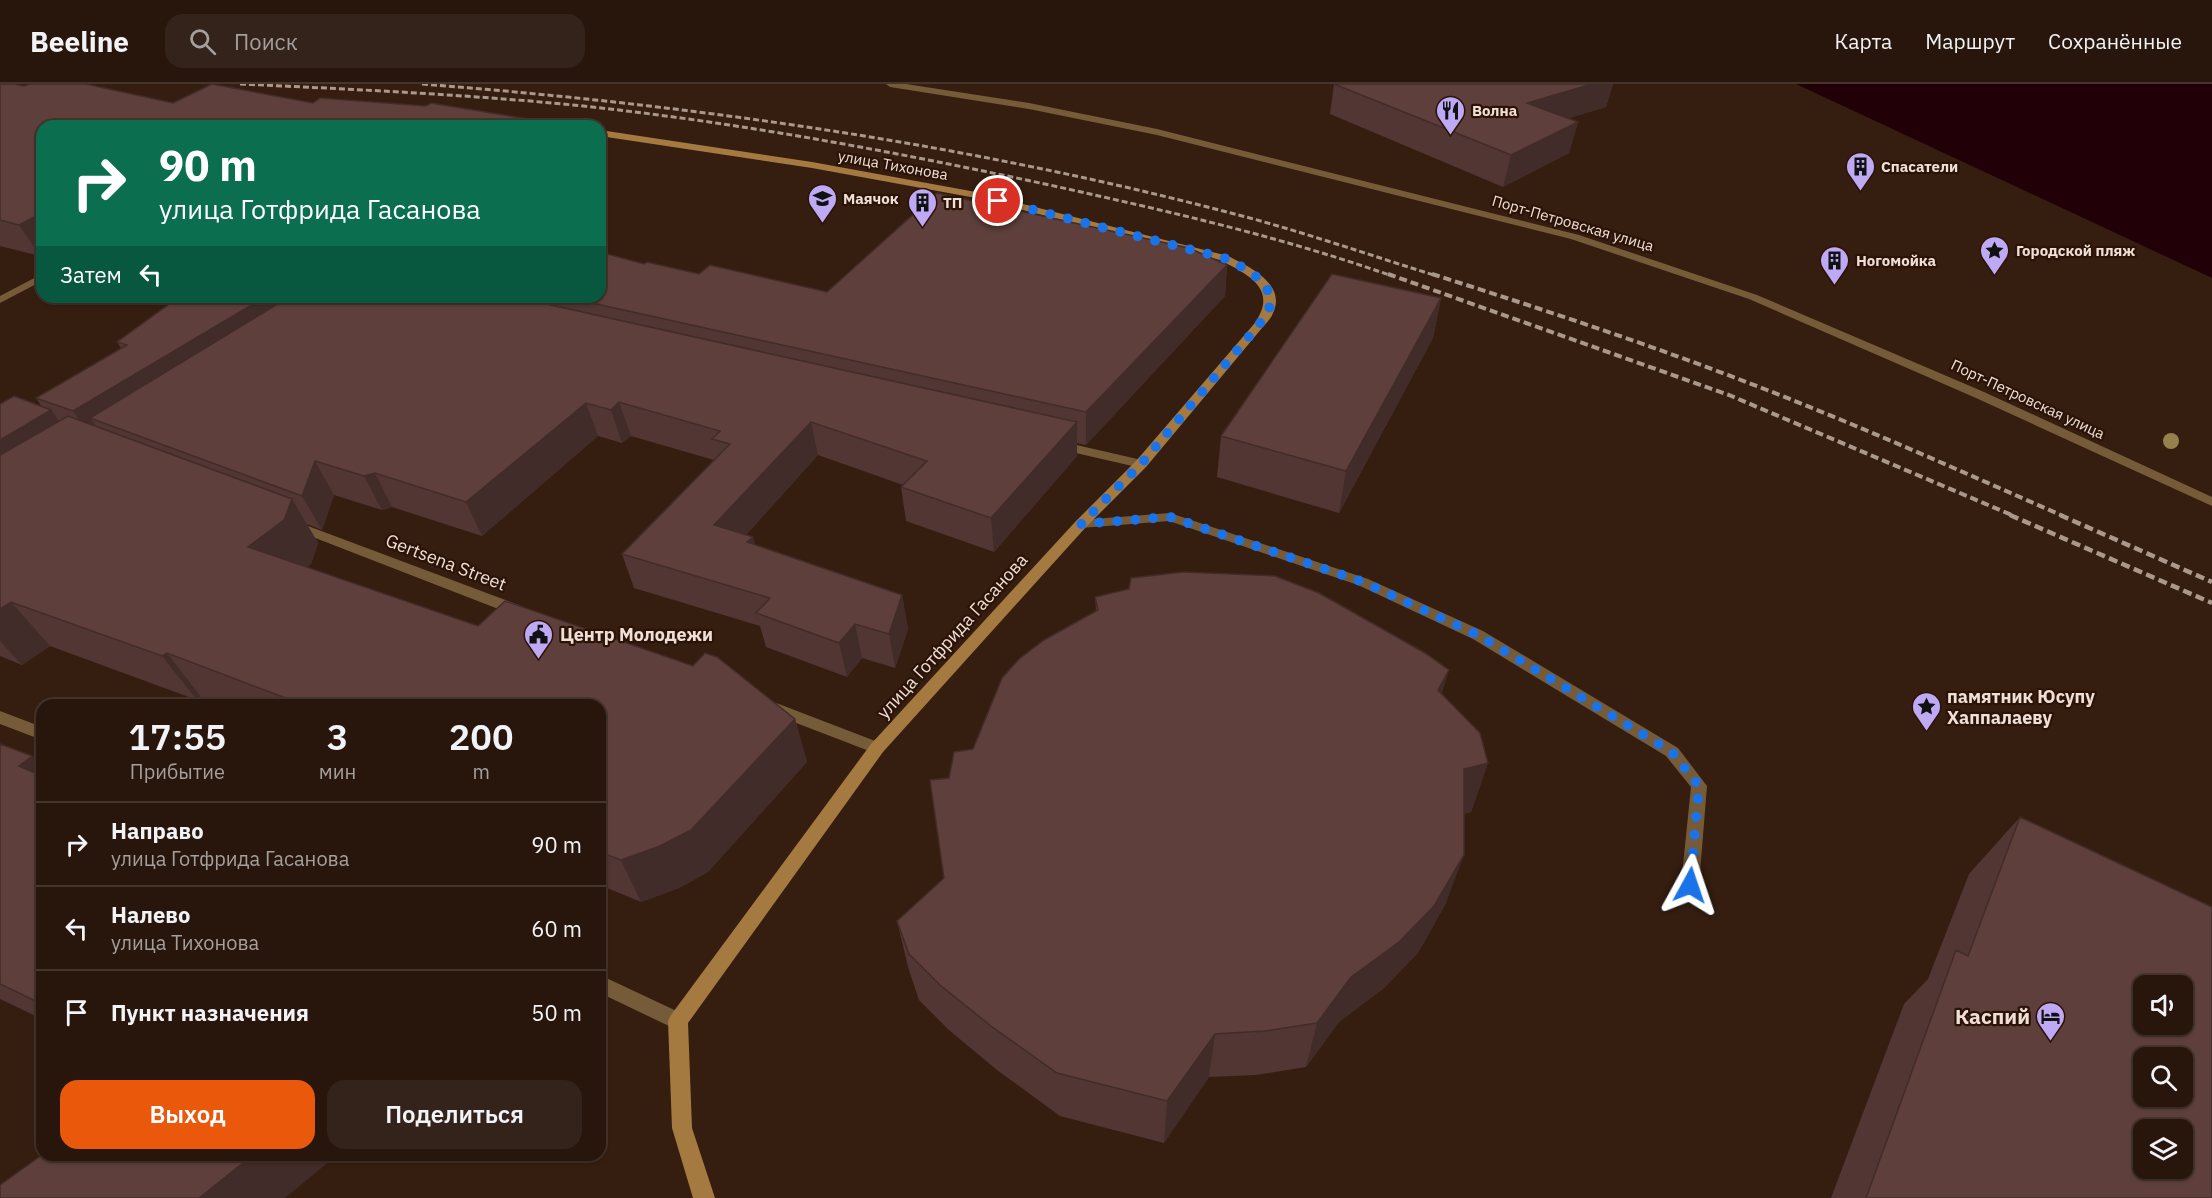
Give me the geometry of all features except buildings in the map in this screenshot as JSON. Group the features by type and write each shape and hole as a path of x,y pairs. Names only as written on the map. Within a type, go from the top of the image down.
{"street":[{"name":"Порт-Петровская улица","path":"890,84 1029,106 1157,132 1575,237 1753,297 1980,395 2212,502"},
{"name":"улица Тихонова","path":"606,134 812,165 976,195 1224,258 1245,268 1260,279 1268,294"},
{"path":"0,300 36,280"},
{"name":"улица Готфрида Гасанова","path":"678,1021 877,748 1081,524 1141,464 1258,326 1269,309 1268,294"},
{"path":"1048,442 1141,464"},
{"path":"1081,524 1170,517 1363,582 1478,635 1672,752 1699,786 1690,885"},
{"name":"Gertsena Street","path":"277,519 533,616"},
{"path":"755,701 877,748"},
{"path":"0,717 36,732"},
{"path":"606,987 678,1021 682,1128 704,1198"}],"shaded area":[{"path":"1796,84 2212,84 2212,278"}],"railway":[{"path":"240,84 563,104 745,127 985,171 1177,214 1307,248 1392,276"},
{"path":"422,84 725,115 926,146 1025,165 1223,211 1437,276"},
{"path":"1388,274 1729,395 2014,516"},
{"path":"1432,274 1601,329 1767,390 2063,516"},
{"path":"2010,515 2212,603"},
{"path":"2060,515 2212,582"}],"place":[{"name":"Волна","path":"1451,136"},
{"name":"Спасатели","path":"1860,192"},
{"name":"Маячок","path":"822,224"},
{"name":"ТП","path":"922,228"},
{"name":"Городской пляж","path":"1995,276"},
{"name":"Ногомойка","path":"1835,286"},
{"name":"Центр Молодежи","path":"539,660"},
{"name":"памятник Юсупу Хаппалаеву","path":"1926,732"},
{"name":"Каспий","path":"2051,1042"}],"route":[{"path":"998,201 1173,243 1224,258 1245,268 1260,279 1268,294 1269,309 1258,326 1141,464 1081,524 1170,517 1363,582 1478,635 1672,752 1699,786 1690,885"}]}
